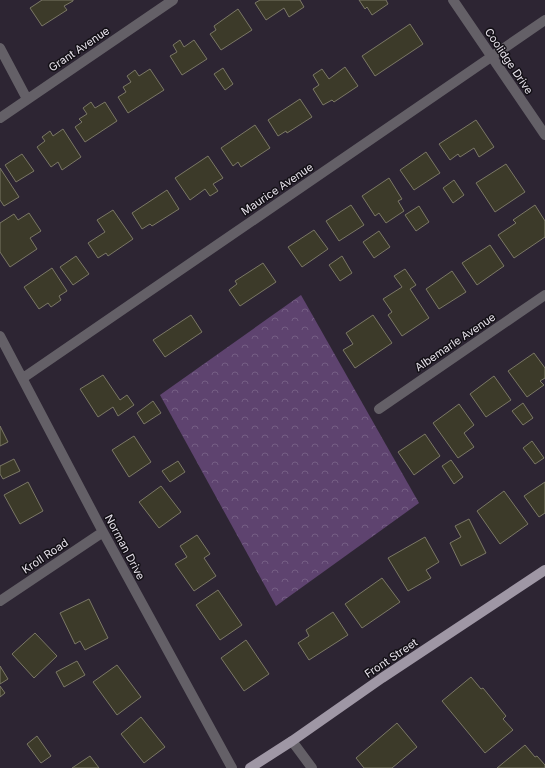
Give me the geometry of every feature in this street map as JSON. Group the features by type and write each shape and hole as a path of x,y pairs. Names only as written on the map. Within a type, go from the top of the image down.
{"main road":[{"name":"Front Street","path":"250,768 292,742 382,678 545,570"}],"street":[{"name":"Grant Avenue","path":"0,118 173,0"},
{"name":"Coolidge Drive","path":"453,0 545,135"},
{"name":"Maurice Avenue","path":"23,378 545,20"},
{"path":"0,48 27,99"},
{"name":"Albemarle Avenue","path":"379,408 545,295"},
{"name":"Norman Drive","path":"0,336 103,532 232,768"},
{"name":"Kroll Road","path":"0,601 103,532"},
{"path":"292,742 312,768"}],"green space":[{"path":"301,295 419,503 276,606 160,395"}],"building":[{"path":"42,0 73,1 64,6 67,10 42,26 30,8"},
{"path":"260,0 300,0 304,7 289,17 284,8 266,20 255,3"},
{"path":"359,0 386,0 388,4 372,15 367,7 365,9"},
{"path":"238,9 252,30 221,50 210,34 216,30 214,26"},
{"path":"410,24 423,44 375,76 362,56"},
{"path":"180,40 184,47 194,40 207,59 182,75 170,56 177,52 173,45"},
{"path":"345,67 358,86 334,102 332,100 323,105 313,89 319,85 313,75 322,69 329,79"},
{"path":"223,68 233,84 225,90 214,74"},
{"path":"150,69 164,90 128,113 118,97 126,92 123,87 131,82 127,76 135,70 139,76"},
{"path":"300,99 312,117 287,133 286,131 278,136 268,120"},
{"path":"91,102 95,108 105,102 117,121 85,142 75,127 82,122 79,119 87,114 83,108"},
{"path":"476,120 494,147 479,157 474,148 460,157 458,154 450,160 439,144"},
{"path":"255,125 270,148 241,167 238,162 233,166 221,148"},
{"path":"63,129 81,157 62,170 58,162 51,167 37,147 45,141 42,137 50,131 53,136"},
{"path":"426,152 440,173 414,190 400,170"},
{"path":"22,154 34,171 16,182 5,165"},
{"path":"208,156 223,178 213,184 218,191 210,196 205,189 190,200 175,178"},
{"path":"506,164 525,192 495,212 476,183"},
{"path":"0,168 19,197 4,206 0,200"},
{"path":"389,178 402,199 398,201 404,211 386,223 379,213 375,216 362,196"},
{"path":"454,180 464,195 453,203 443,188"},
{"path":"167,190 179,209 152,226 150,224 142,229 132,213"},
{"path":"351,205 364,225 339,241 326,221"},
{"path":"535,205 545,221 545,237 514,258 498,235 516,223 513,220"},
{"path":"419,206 429,222 416,231 405,215"},
{"path":"113,210 133,239 108,256 106,253 98,258 88,243 105,232 97,220"},
{"path":"29,213 41,231 30,238 37,249 10,267 0,252 0,223 14,214 18,220"},
{"path":"314,230 328,249 302,267 288,247"},
{"path":"379,231 390,247 374,258 363,242"},
{"path":"490,245 504,266 477,285 462,263"},
{"path":"76,256 89,274 73,285 60,267"},
{"path":"342,256 352,273 340,281 329,265"},
{"path":"263,263 276,282 240,306 229,290 237,284 235,281"},
{"path":"52,268 67,291 59,296 61,300 51,307 48,303 39,309 24,287"},
{"path":"405,269 416,285 410,289 429,318 402,336 388,315 392,312 383,299 402,287 394,276"},
{"path":"452,271 466,292 439,309 426,289"},
{"path":"191,315 202,332 165,357 153,340"},
{"path":"373,315 392,343 355,368 343,350 353,344 346,333"},
{"path":"534,353 545,368 545,378 540,381 544,385 527,397 508,371"},
{"path":"103,375 120,400 127,395 134,405 118,416 113,407 98,417 80,389"},
{"path":"494,376 511,400 486,417 470,394"},
{"path":"153,401 161,413 144,424 137,413"},
{"path":"523,403 533,418 523,425 512,411"},
{"path":"459,404 474,425 464,433 474,447 458,458 433,423"},
{"path":"0,426 8,442 0,446"},
{"path":"425,434 440,456 414,475 398,452"},
{"path":"134,436 151,462 129,477 112,450"},
{"path":"532,441 544,458 535,464 523,448"},
{"path":"14,459 20,471 3,479 0,474 0,466"},
{"path":"451,460 463,477 454,484 442,466"},
{"path":"178,461 185,472 170,482 162,471"},
{"path":"28,482 43,511 20,524 4,495"},
{"path":"545,482 545,513 539,517 524,496"},
{"path":"161,486 181,512 159,528 139,502"},
{"path":"504,491 528,524 500,544 477,511"},
{"path":"469,519 486,553 461,566 450,543 461,537 455,526"},
{"path":"197,535 210,554 204,558 216,576 194,591 175,564 187,557 180,546"},
{"path":"425,537 439,562 426,570 431,578 408,591 388,558"},
{"path":"382,578 400,602 362,628 345,604"},
{"path":"218,590 242,625 220,640 196,605"},
{"path":"89,599 108,638 85,650 80,641 75,644 60,613"},
{"path":"333,612 348,635 309,660 298,643 309,636 306,630"},
{"path":"35,633 57,656 34,678 12,654"},
{"path":"246,640 269,674 244,691 221,658"},
{"path":"77,661 85,675 64,687 56,672"},
{"path":"117,665 141,697 117,715 93,682"},
{"path":"0,666 8,679 0,684"},
{"path":"471,677 481,689 483,688 506,716 503,719 513,730 485,753 442,701"},
{"path":"0,686 5,693 0,697"},
{"path":"141,717 165,747 144,763 121,734"},
{"path":"397,723 417,747 392,768 364,768 356,758"},
{"path":"37,736 51,756 41,763 27,744"},
{"path":"525,745 535,757 537,756 545,765 545,768 497,768"},
{"path":"90,756 99,768 72,768"}]}
